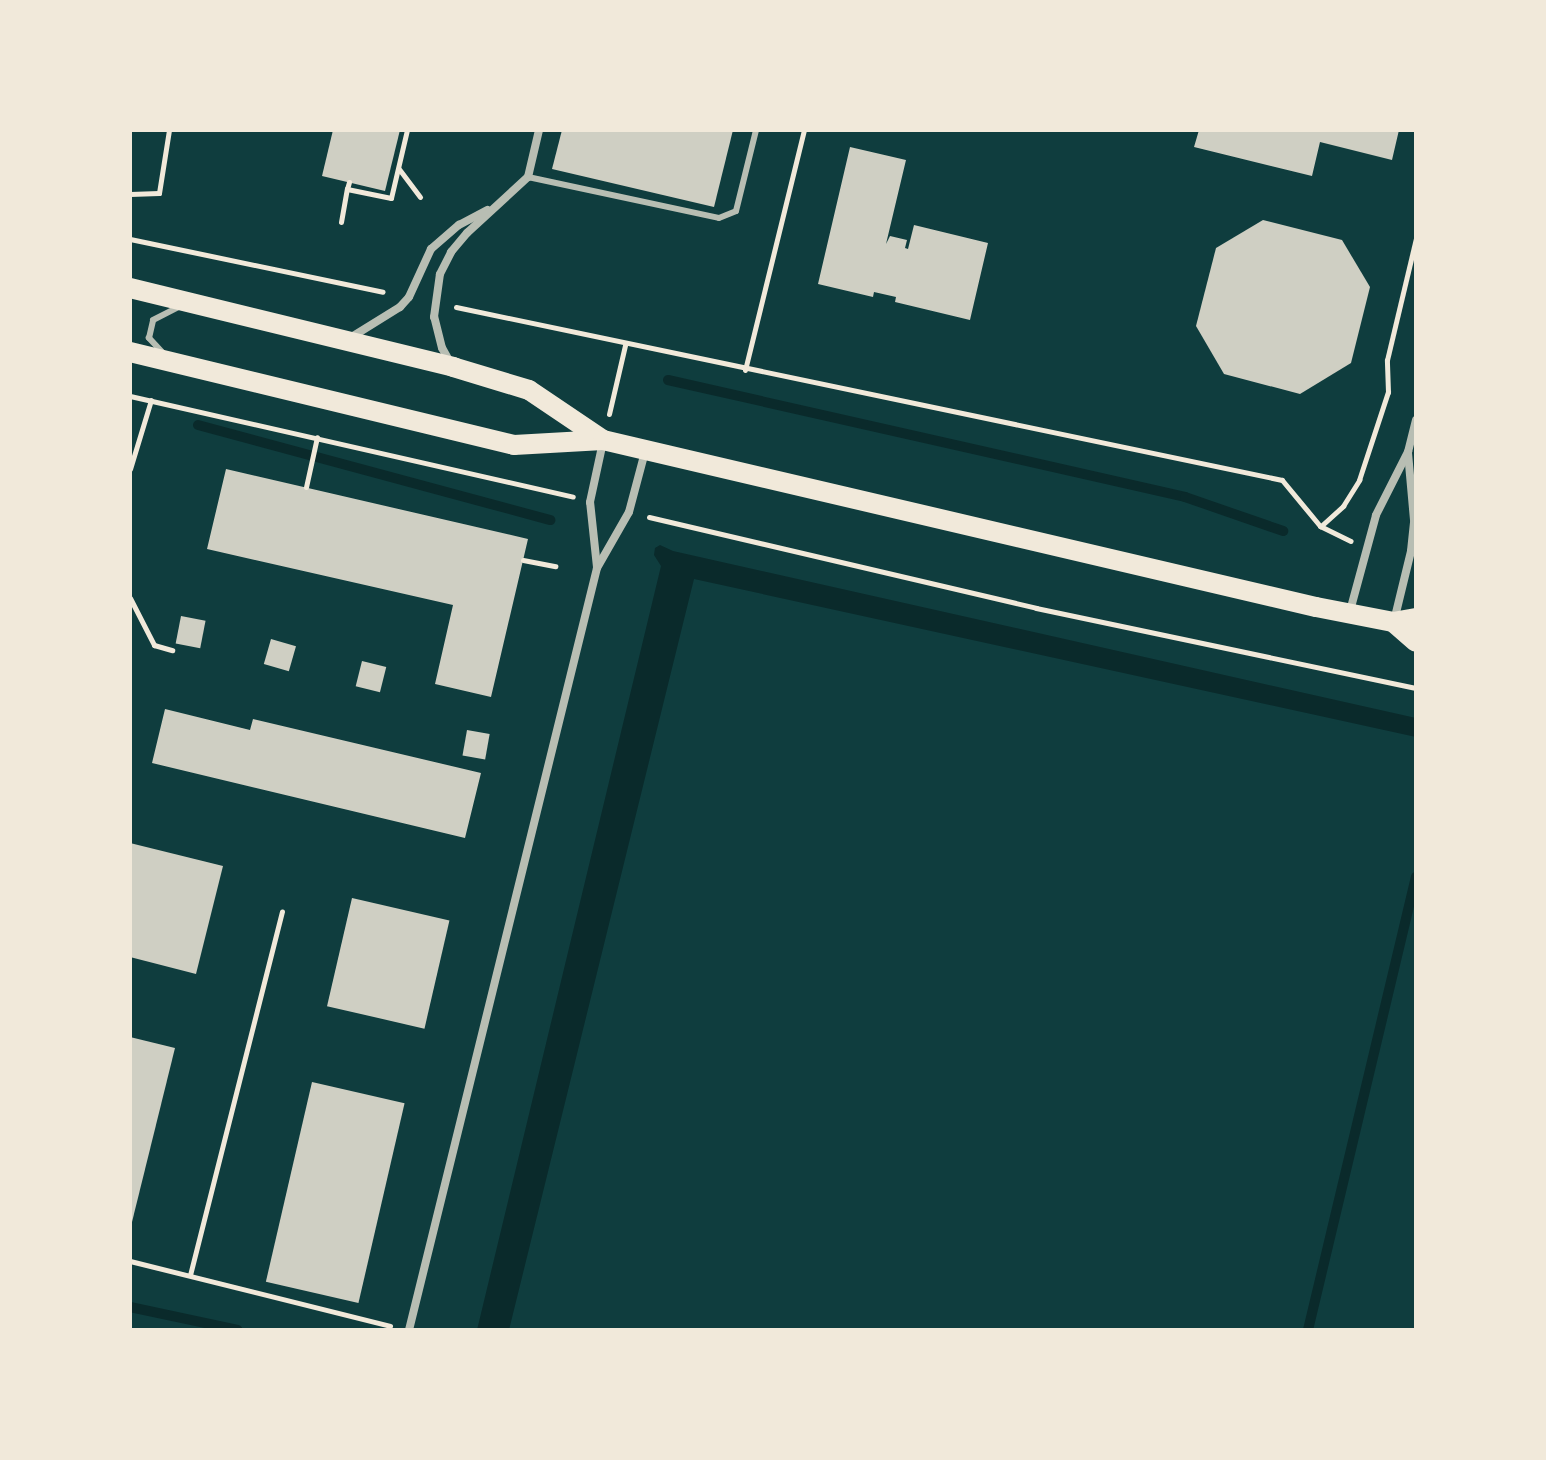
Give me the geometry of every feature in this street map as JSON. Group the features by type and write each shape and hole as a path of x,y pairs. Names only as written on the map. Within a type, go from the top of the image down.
{"main road":[{"path":"130,288 453,367 529,390 603,440"},
{"path":"130,352 514,445 603,440 1117,563 1393,622 1416,618"},
{"path":"1393,622 1416,642"}],"street":[{"path":"453,367 436,332 435,303 440,274 451,252 528,177 539,130"},
{"path":"346,341 388,317 409,297 431,249 459,225 499,204"},
{"path":"1350,613 1376,515 1408,452 1416,420"},
{"path":"597,568 590,502 603,440"},
{"path":"409,1330 597,568 629,512 645,451"},
{"path":"1393,622 1411,551 1414,520 1408,452"}],"lane":[{"path":"528,177 719,218 736,211 756,130"},
{"path":"170,360 149,338 153,320 187,302"}],"path":[{"path":"130,194 159,193 169,130"},
{"path":"341,222 348,185 391,198 407,130"},
{"path":"745,370 804,130"},
{"path":"398,168 420,197"},
{"path":"435,303 1282,480 1320,526 1343,506 1359,480 1380,419 1388,392 1387,360 1416,238"},
{"path":"130,239 409,297"},
{"path":"603,440 625,345"},
{"path":"130,396 590,502"},
{"path":"130,469 151,400"},
{"path":"306,487 317,437"},
{"path":"629,512 1036,608 1416,688"},
{"path":"523,560 555,566"},
{"path":"130,598 154,645 172,650"},
{"path":"190,1275 282,911"},
{"path":"130,1261 396,1328"}],"water":[{"path":"660,545 673,551 1416,718 1416,737 694,579 509,1330 477,1330 661,566 654,555 655,548"}],"building":[{"path":"333,130 400,130 385,191 322,176"},
{"path":"562,130 733,130 714,207 552,169"},
{"path":"1199,130 1399,130 1392,160 1320,142 1312,176 1194,147"},
{"path":"850,147 906,160 886,244 890,236 907,240 905,248 908,249 914,225 988,243 970,320 895,302 896,297 874,292 873,297 818,284"},
{"path":"1263,220 1342,240 1370,287 1351,363 1300,394 1224,374 1196,326 1216,248"},
{"path":"226,469 528,539 491,697 435,684 453,605 207,549"},
{"path":"181,616 206,621 200,648 176,643"},
{"path":"271,639 296,646 289,671 264,664"},
{"path":"362,661 386,667 380,692 356,686"},
{"path":"165,709 250,730 253,719 481,773 465,838 152,763"},
{"path":"467,730 490,734 485,760 462,756"},
{"path":"130,843 223,866 196,974 130,957"},
{"path":"352,898 449,920 424,1029 327,1006"},
{"path":"130,1037 175,1048 131,1226 130,1226"},
{"path":"312,1082 405,1103 358,1303 266,1282"}],"waterway":[{"path":"668,380 1185,497 1283,531"},
{"path":"198,425 550,520"},
{"path":"1308,1330 1416,877"},
{"path":"130,1307 238,1330"}]}
